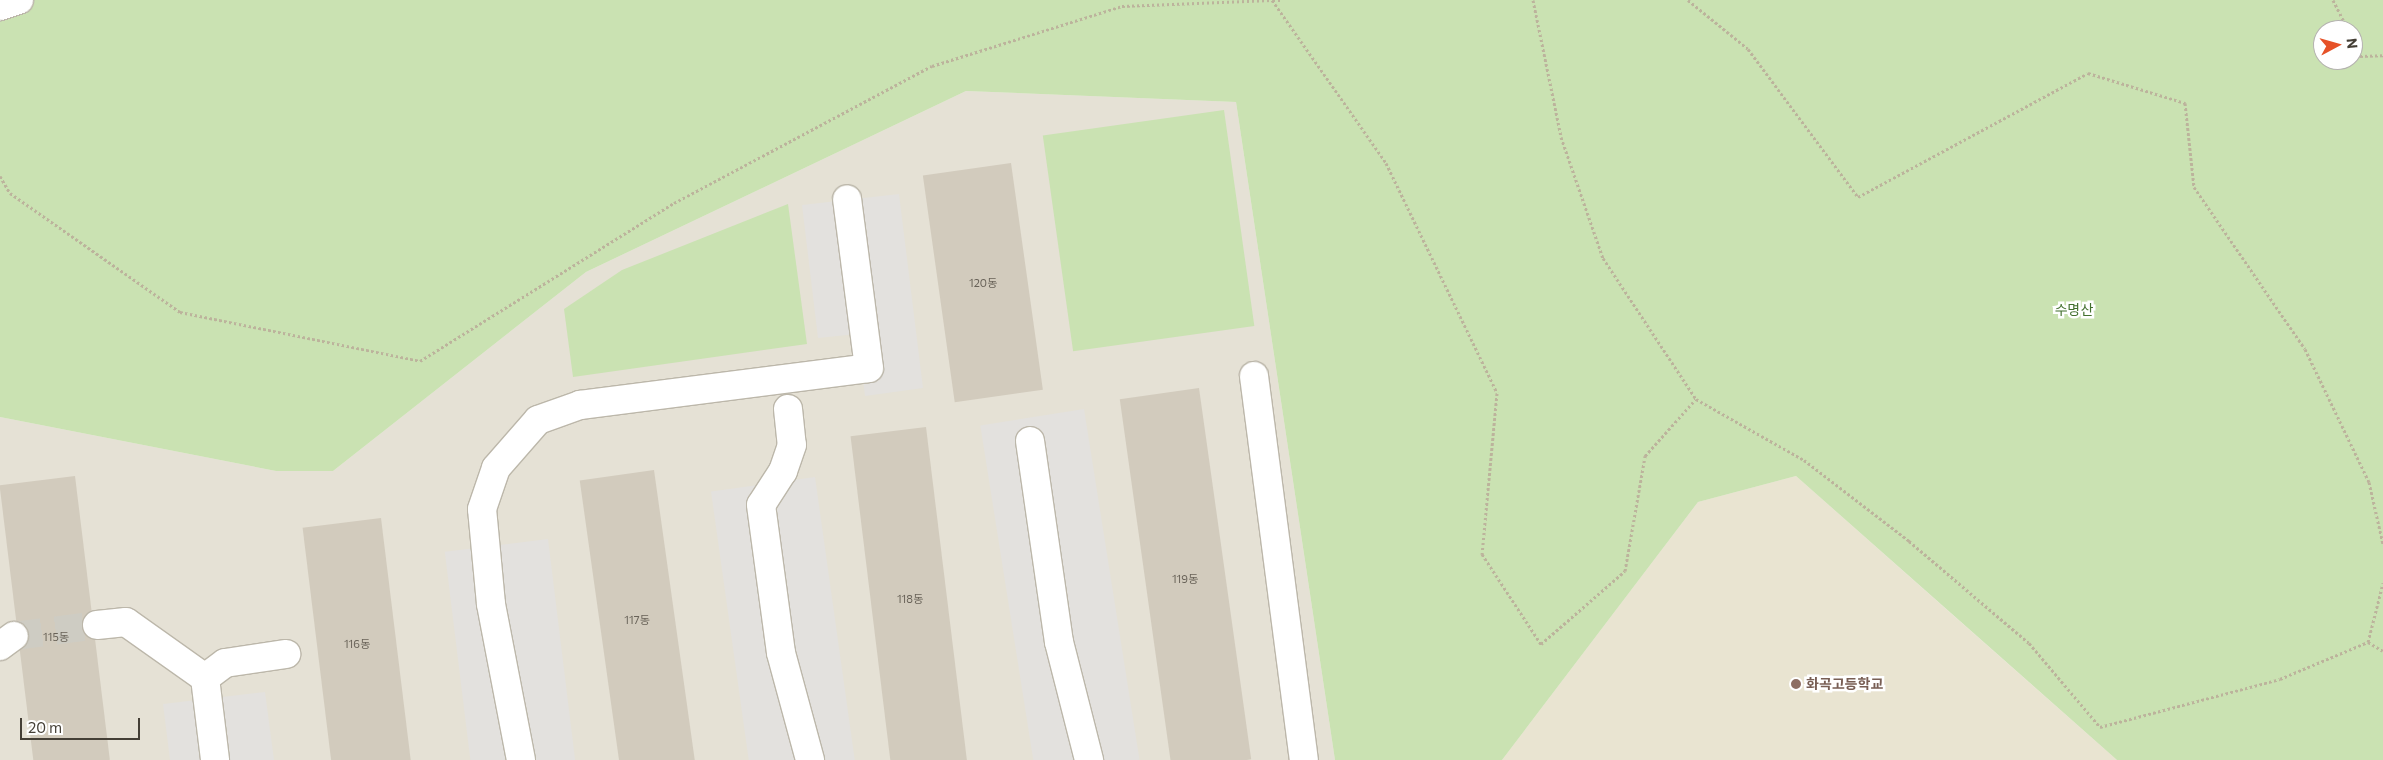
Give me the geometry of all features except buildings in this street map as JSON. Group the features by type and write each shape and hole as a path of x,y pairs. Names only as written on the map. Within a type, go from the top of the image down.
{"lane":[{"path":"0,6 19,0"},
{"path":"521,760 491,604 482,510 496,468 538,420 580,405 869,368 847,199"},
{"path":"1254,376 1304,760"},
{"path":"788,409 792,445 784,471 761,505 781,653 810,760"},
{"path":"1030,441 1059,642 1089,760"},
{"path":"97,625 126,622 205,678 215,760"},
{"path":"205,678 225,663 286,654"}],"path":[{"path":"1272,0 1280,0"},
{"path":"1533,0 1561,137 1603,258 1696,399"},
{"path":"1688,0 1748,49 1858,197 2088,73 2185,103 2194,187 2305,349 2369,482 2383,544"},
{"path":"2333,0 2343,20"},
{"path":"2363,56 2383,55"},
{"path":"2368,642 2383,583"}],"shaded area":[{"path":"966,91 1236,102 1335,760 0,760 0,417 276,471 333,471 586,272"},
{"path":"899,194 923,388 865,396 857,334 818,338 802,205"},
{"path":"1084,409 1140,760 1033,760 980,425"},
{"name":"화곡고등학교","path":"1796,476 2117,760 1502,760 1698,502"},
{"path":"815,477 855,760 749,760 711,492"},
{"path":"548,539 575,760 470,760 445,552"},
{"path":"265,692 274,760 170,760 163,704"}],"green space":[{"name":"수명산","path":"0,0 2383,0 2383,760 2117,760 1796,476 1698,502 1502,760 1335,760 1236,102 966,91 586,272 333,471 276,471 0,417"},
{"path":"1224,110 1254,326 1073,351 1043,135"},
{"path":"788,204 807,344 573,377 564,309 622,270"}],"tunnel":[{"path":"14,636 97,625"}],"place":[{"name":"화곡고등학교","path":"1796,684"}]}
